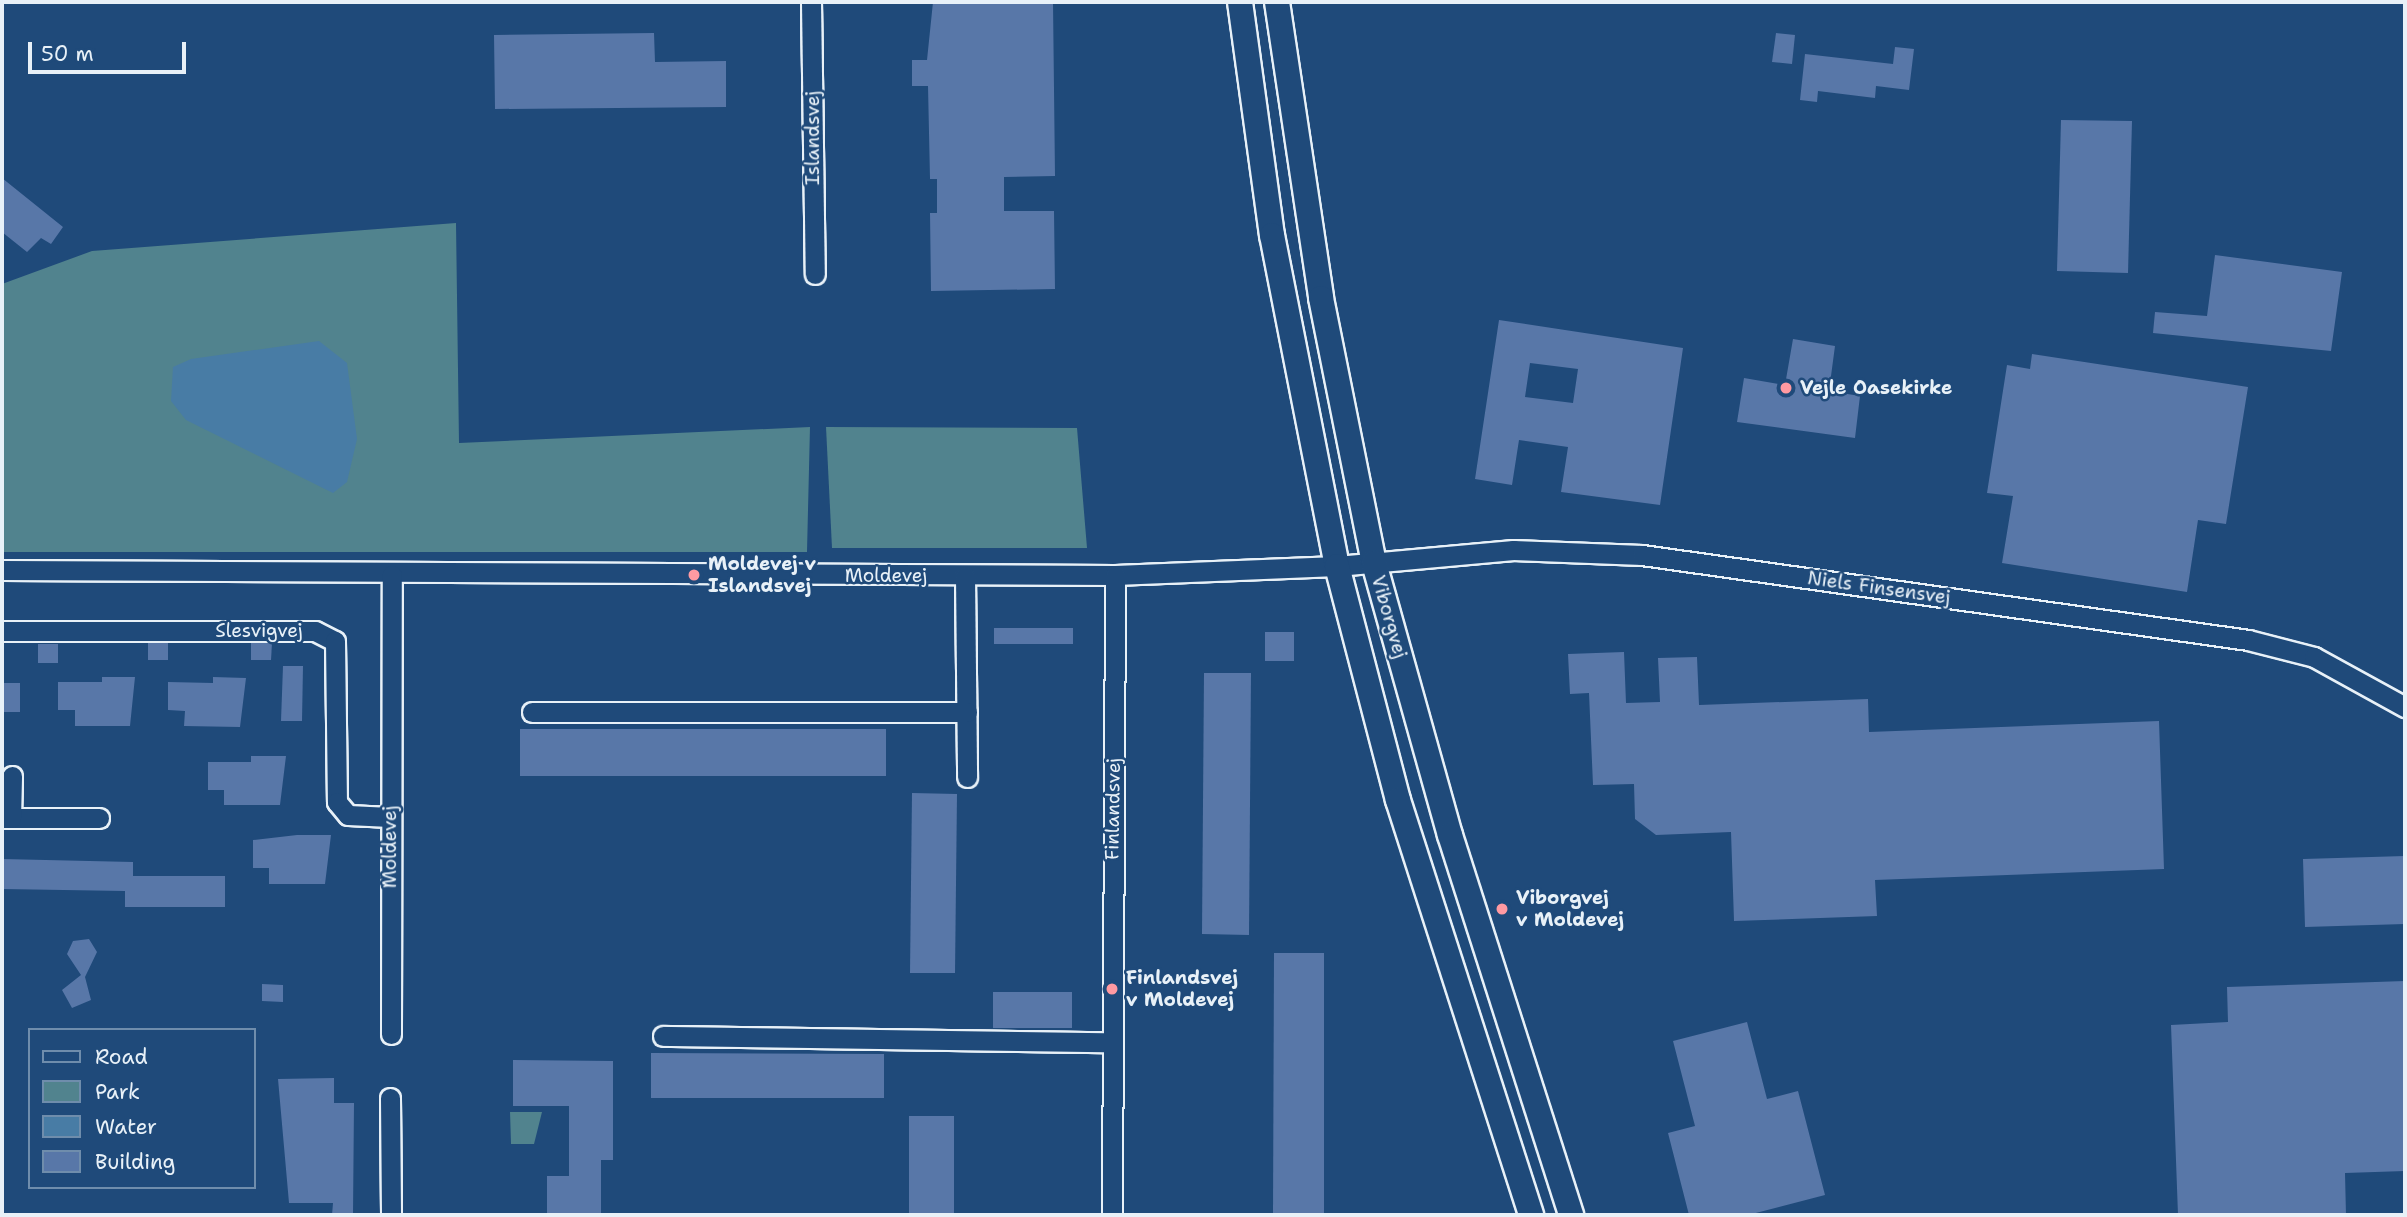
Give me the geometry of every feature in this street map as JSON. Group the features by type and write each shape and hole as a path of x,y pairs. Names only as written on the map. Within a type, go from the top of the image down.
{"street":[{"name":"Islandsvej","path":"811,2 815,274"},
{"name":"Viborgvej","path":"1240,2 1272,235 1337,566 1398,800 1531,1215"},
{"name":"Viborgvej","path":"1277,2 1321,298 1374,563 1450,835 1571,1215"},
{"name":"Niels Finsensvej","path":"1337,566 1513,550 1642,555 2248,640 2314,657 2405,707"},
{"name":"Moldevej","path":"2,570 392,575 965,576 1115,575 1337,566"},
{"name":"Moldevej","path":"391,1034 392,575"},
{"name":"Finlandsvej","path":"1112,1215 1115,575"},
{"path":"965,576 967,777"},
{"name":"Slesvigvej","path":"2,631 315,631 335,641 337,802 348,815 390,817"},
{"path":"532,712 967,712"},
{"path":"12,776 6,818 99,818"},
{"path":"663,1036 1112,1042"},
{"path":"390,1098 391,1215"}],"green space":[{"path":"456,223 459,443 810,427 807,552 2,552 2,284 92,251"},
{"path":"826,427 1077,428 1087,548 832,548"},
{"path":"510,1112 542,1112 534,1144 511,1144"}],"water":[{"path":"319,341 347,363 357,439 347,482 333,493 186,420 171,401 173,367 191,359"}],"building":[{"path":"933,2 1053,2 1055,176 1004,177 1004,211 1054,211 1055,289 931,291 930,213 937,213 937,179 930,179 928,86 912,86 912,60 927,60"},
{"path":"654,33 655,62 726,61 726,107 495,109 494,35"},
{"path":"1776,33 1795,35 1792,64 1772,62"},
{"path":"1895,47 1914,49 1909,90 1876,86 1875,98 1818,91 1817,102 1800,100 1805,54 1893,64"},
{"path":"2061,120 2132,121 2128,273 2057,271"},
{"path":"2,178 63,227 51,244 41,238 27,252 2,232"},
{"path":"2215,255 2342,272 2331,351 2153,333 2155,312 2207,316"},
{"path":"1499,320 1683,348 1660,505 1561,492 1568,447 1519,440 1512,485 1475,479","holes":["1530,363 1578,369 1573,403 1525,397"]},
{"name":"Vejle Oasekirke","path":"1793,339 1835,346 1829,391 1860,396 1855,438 1737,422 1744,378 1785,385"},
{"path":"2032,354 2248,387 2226,524 2198,520 2187,592 2002,563 2013,496 1987,493 2007,365 2030,369"},
{"path":"994,628 1073,628 1073,644 994,644"},
{"path":"1265,632 1294,632 1294,661 1265,661"},
{"path":"148,643 168,643 168,660 148,660"},
{"path":"251,643 272,643 271,660 251,660"},
{"path":"38,644 58,644 58,663 38,663"},
{"path":"1624,652 1626,703 1660,702 1658,658 1697,657 1699,705 1868,699 1869,732 2159,721 2164,869 1875,880 1877,916 1734,921 1731,832 1656,835 1635,819 1634,784 1593,785 1589,693 1570,694 1568,654"},
{"path":"283,666 303,666 302,721 281,721"},
{"path":"1204,673 1251,673 1249,935 1202,934"},
{"path":"102,677 135,677 130,726 75,726 75,710 58,710 58,682 102,682"},
{"path":"213,677 246,678 240,727 184,726 185,711 168,710 168,682 213,683"},
{"path":"2,683 20,683 20,712 2,712"},
{"path":"520,729 886,729 886,776 520,776"},
{"path":"251,756 286,756 280,805 224,805 224,790 208,790 208,762 251,762"},
{"path":"912,793 957,794 955,973 910,973"},
{"path":"297,835 331,835 325,884 269,884 269,868 253,868 253,840"},
{"path":"2405,856 2405,924 2305,927 2303,859"},
{"path":"2,859 133,862 133,876 225,876 225,907 125,907 125,891 2,889"},
{"path":"89,939 97,952 85,977 91,1000 72,1008 62,990 81,975 67,954 73,941"},
{"path":"1274,953 1324,953 1324,1215 1273,1215"},
{"path":"2405,981 2405,1171 2345,1173 2346,1215 2178,1215 2171,1025 2228,1022 2227,987"},
{"path":"262,984 283,985 283,1002 262,1001"},
{"path":"993,992 1072,992 1072,1028 993,1028"},
{"path":"1747,1022 1767,1099 1798,1091 1825,1195 1748,1215 1689,1215 1668,1133 1695,1126 1673,1041"},
{"path":"651,1053 884,1054 884,1098 651,1098"},
{"path":"513,1060 613,1061 613,1160 601,1160 601,1215 547,1215 547,1176 569,1176 569,1106 513,1106"},
{"path":"334,1078 334,1103 354,1103 353,1215 332,1215 333,1203 289,1203 278,1079"},
{"path":"909,1116 954,1116 954,1215 909,1215"}],"place":[{"name":"Vejle Oasekirke","path":"1786,388"},
{"name":"Moldevej v Islandsvej","path":"694,575"},
{"name":"Viborgvej v Moldevej","path":"1502,909"},
{"name":"Finlandsvej v Moldevej","path":"1112,989"}]}
